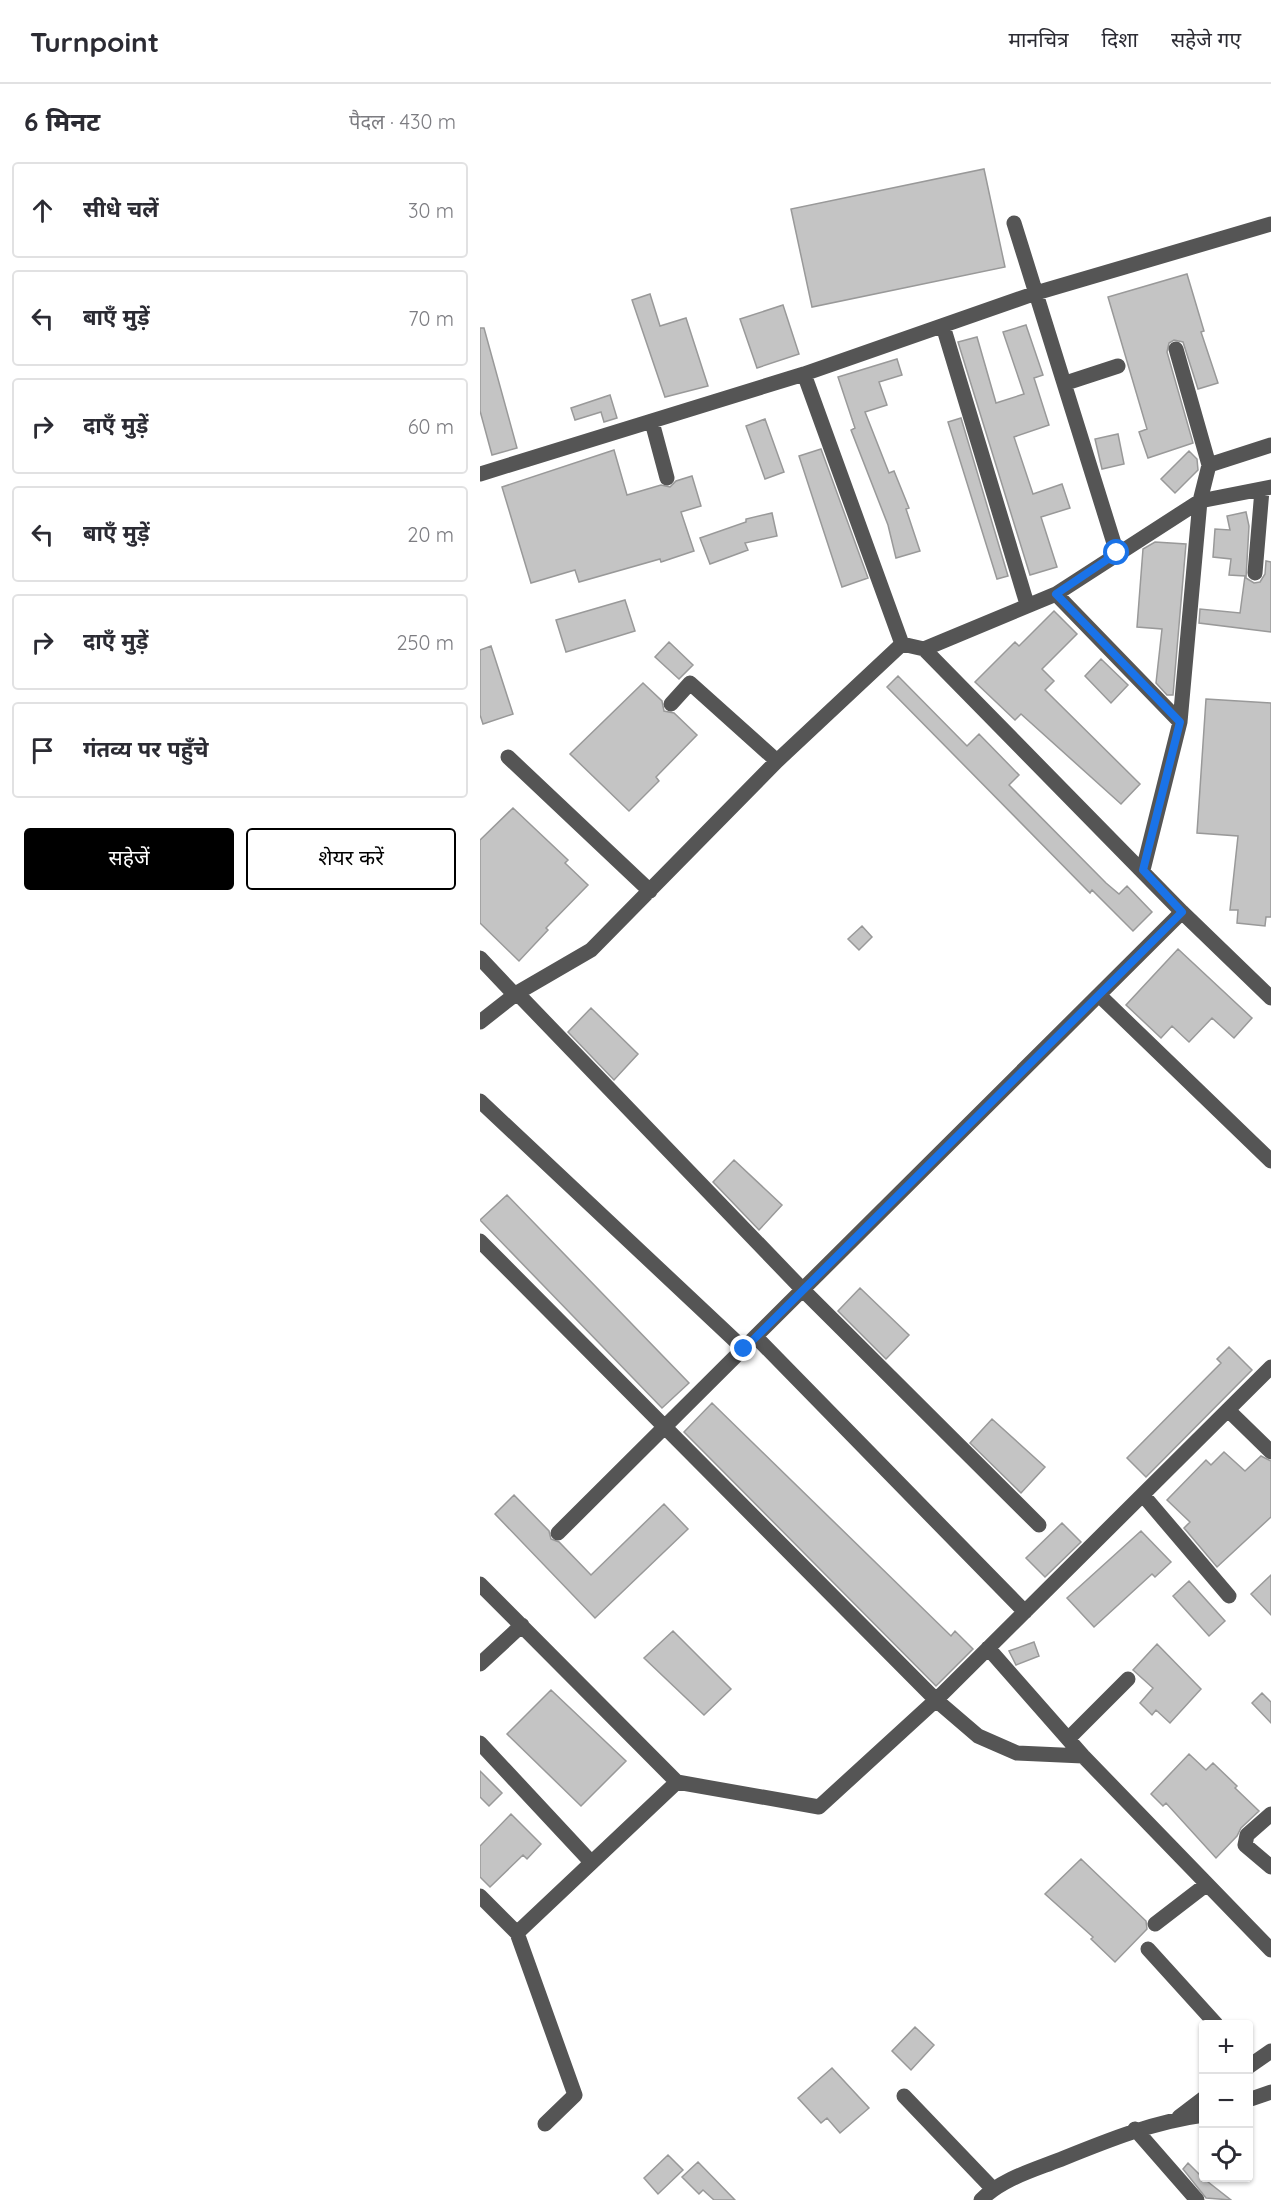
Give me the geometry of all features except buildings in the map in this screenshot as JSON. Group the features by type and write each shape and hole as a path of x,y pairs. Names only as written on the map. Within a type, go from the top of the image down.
{"street":[{"path":"1014,223 1066,383 1117,553"},
{"path":"480,474 804,374 1036,293 1271,224"},
{"path":"943,326 1027,604"},
{"path":"1143,870 1180,722 1200,501 1209,465 1176,349"},
{"path":"1066,383 1118,366"},
{"path":"804,374 902,644"},
{"path":"652,422 667,478"},
{"path":"1209,465 1271,445"},
{"path":"924,649 1027,604 1056,594 1200,501 1266,489 1255,573"},
{"path":"1056,594 1180,722"},
{"path":"902,644 924,649 1182,912 1271,998"},
{"path":"480,1022 516,994 591,950 777,761 902,644"},
{"path":"670,704 690,683 777,761"},
{"path":"508,757 650,891"},
{"path":"558,1533 1182,912"},
{"path":"480,958 803,1290 1039,1525"},
{"path":"1099,995 1271,1161"},
{"path":"480,1101 744,1349"},
{"path":"480,1241 936,1700 978,1736 1017,1753 1083,1756"},
{"path":"756,1337 1025,1612"},
{"path":"480,1584 677,1782 819,1808 936,1700 1271,1367"},
{"path":"1228,1410 1271,1452"},
{"path":"1143,1496 1229,1596"},
{"path":"480,1664 522,1624"},
{"path":"988,1648 1083,1756 1271,1950"},
{"path":"1068,1739 1128,1680"},
{"path":"480,1743 591,1862"},
{"path":"517,1934 677,1782"},
{"path":"1271,1814 1246,1835 1245,1845 1271,1867"},
{"path":"1155,1924 1207,1884"},
{"path":"480,1896 517,1934 575,2095 545,2124"},
{"path":"1148,1949 1212,2020"},
{"path":"1253,2062 1271,2051"},
{"path":"1253,2098 1271,2092"},
{"path":"904,2096 993,2189"},
{"path":"1176,2118 1199,2101"},
{"path":"981,2200 993,2189 1135,2129 1176,2118 1199,2115"},
{"path":"1135,2129 1197,2200"}],"route":[{"path":"744,1349 1182,912 1143,870 1180,722 1056,594 1117,553"}]}
